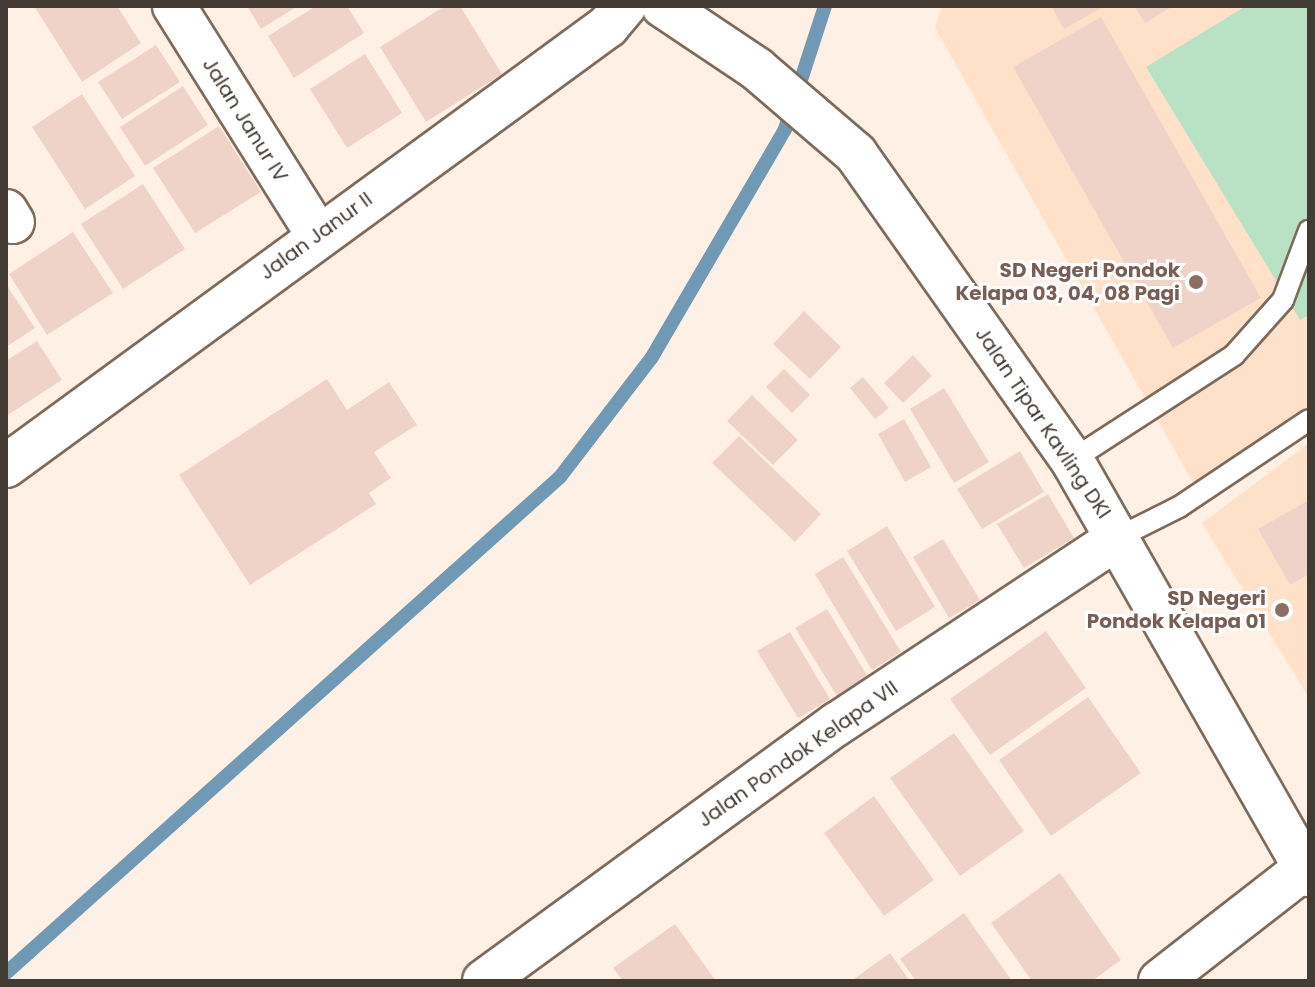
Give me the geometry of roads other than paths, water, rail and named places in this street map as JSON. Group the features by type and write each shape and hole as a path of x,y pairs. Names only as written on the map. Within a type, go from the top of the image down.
{"street":[{"name":"Jalan Janur IV","path":"174,6 317,234"},
{"name":"Jalan Janur II","path":"6,466 317,234 608,26 625,6"},
{"name":"Jalan Tipar Kavling DKI","path":"663,6 757,69 856,154 1072,460 1119,537 1307,871"},
{"name":"Jalan Pondok Kelapa VII","path":"484,981 837,724 1119,537"},
{"path":"1160,981 1307,871"}],"lane":[{"path":"1072,460 1234,355 1283,300 1309,231"},
{"path":"1119,537 1179,507 1309,420"}],"waterway":[{"path":"6,973 560,477 652,357 785,129 825,6"}],"place":[{"name":"SD Negeri Pondok Kelapa 03, 04, 08 Pagi","path":"1196,282"},
{"name":"SD Negeri Pondok Kelapa 01","path":"1282,610"}]}
